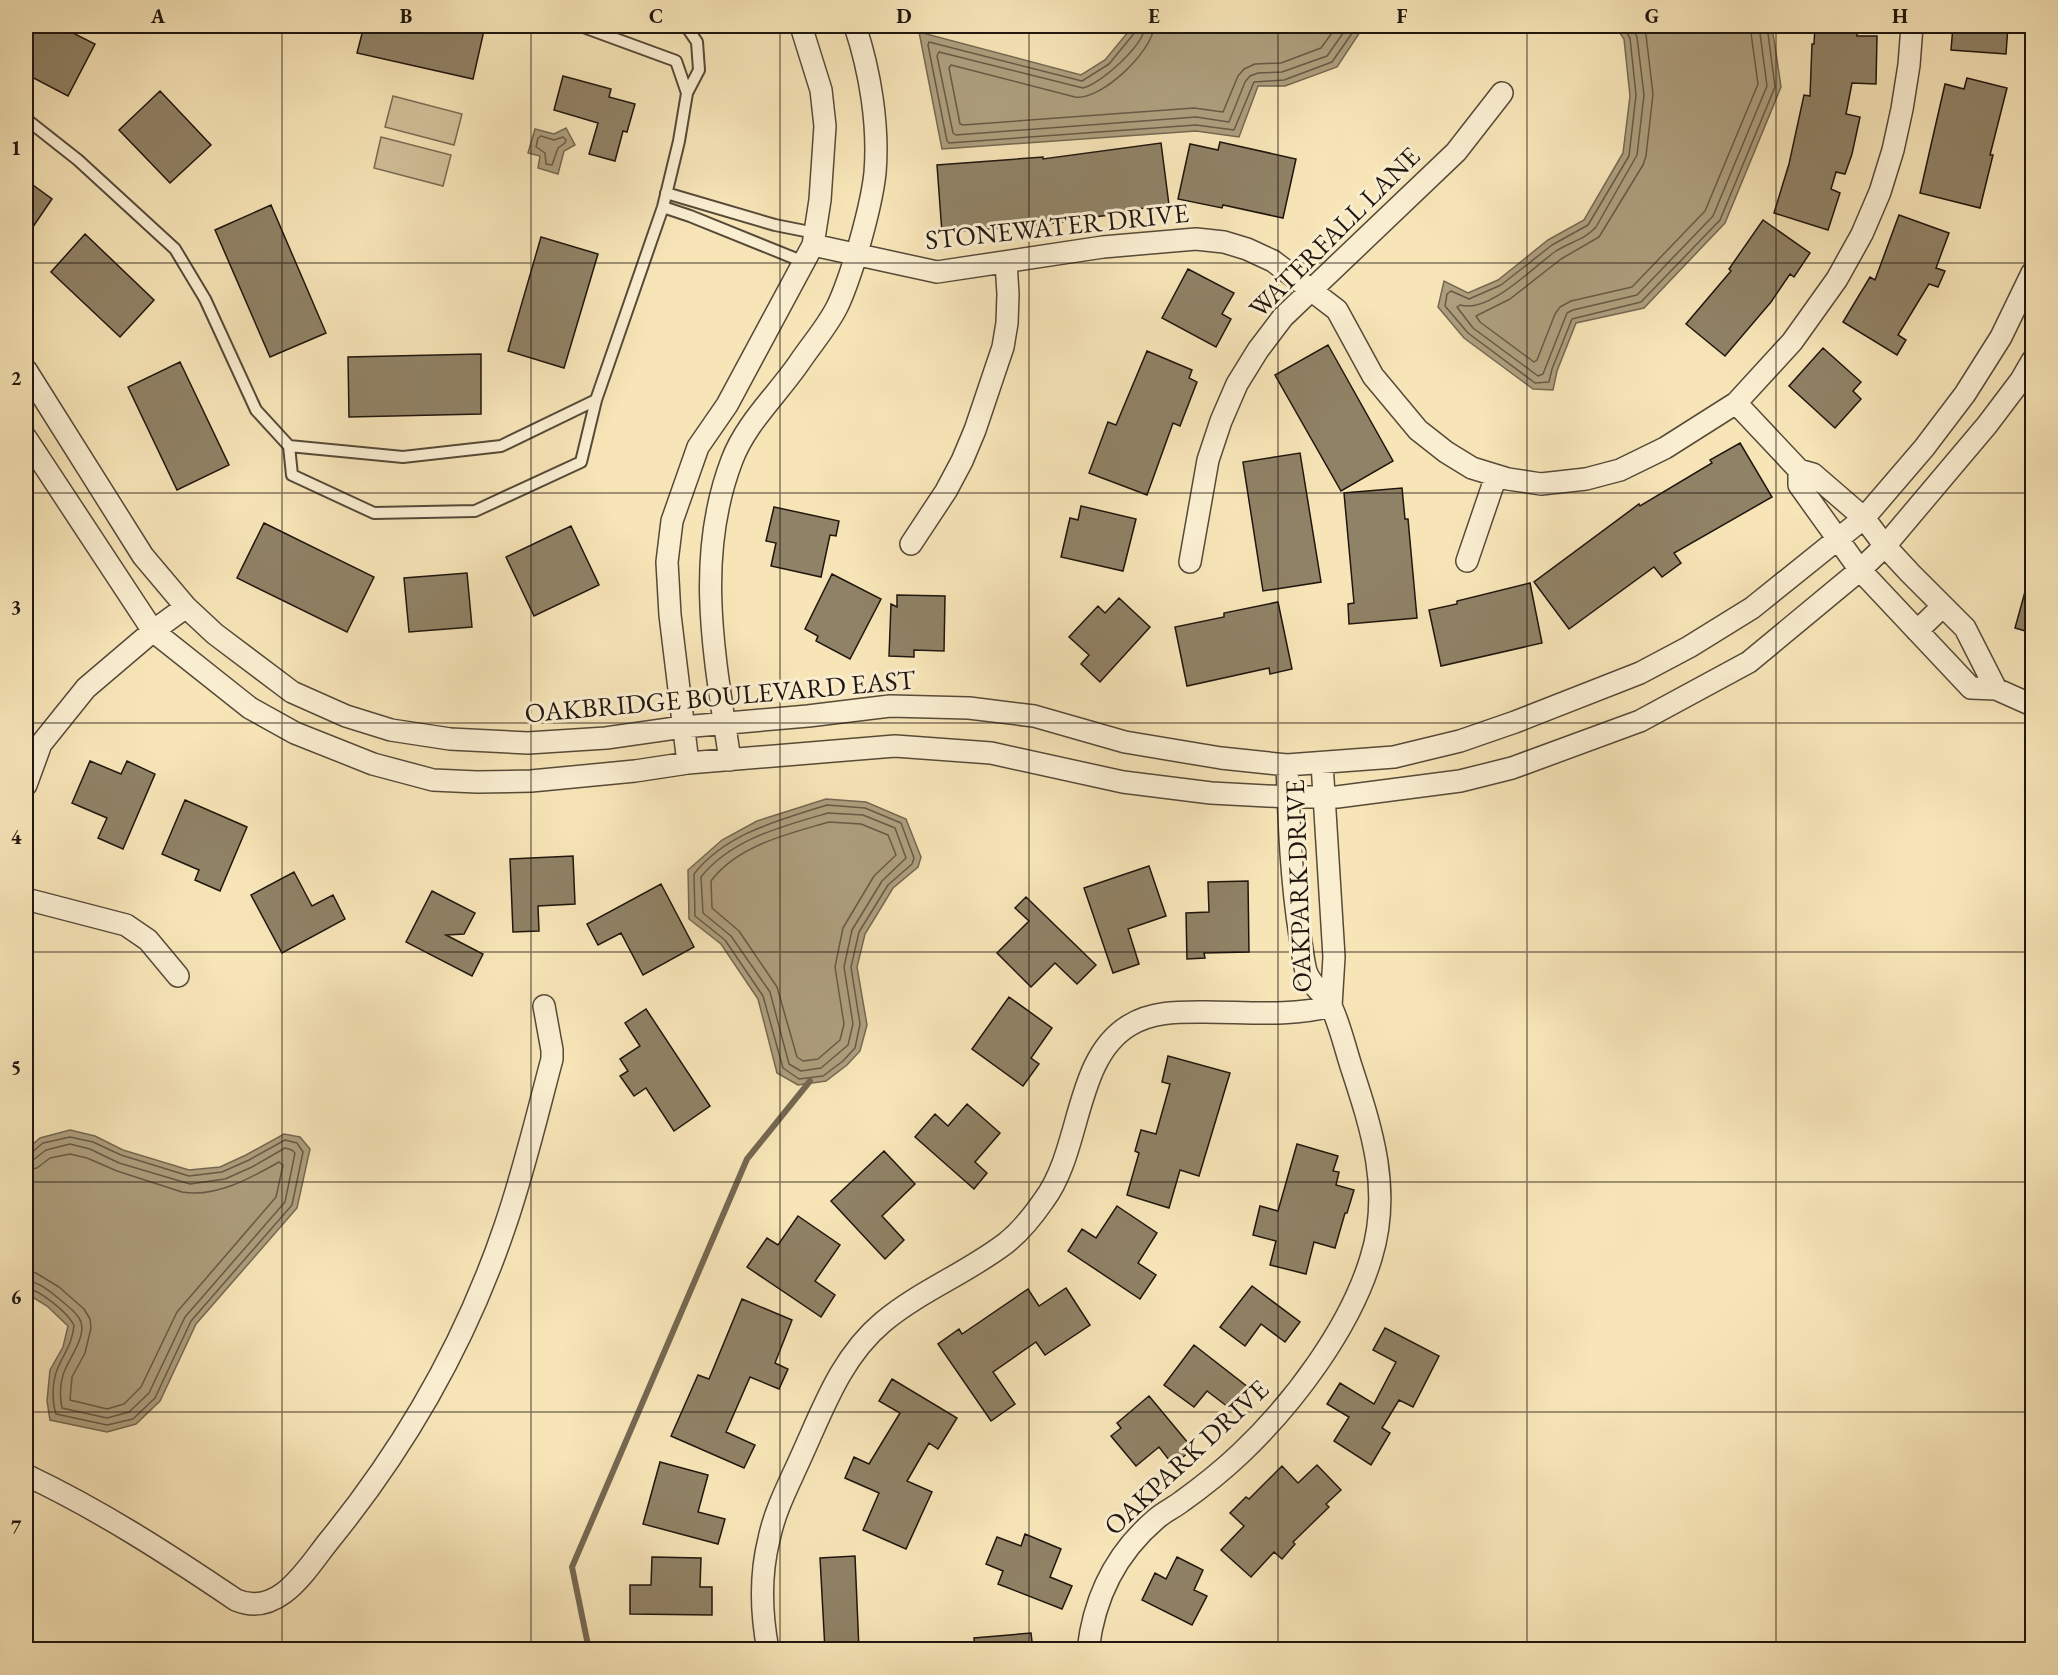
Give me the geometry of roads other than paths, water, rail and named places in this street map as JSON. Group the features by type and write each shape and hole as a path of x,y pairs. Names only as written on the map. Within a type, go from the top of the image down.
{"street":[{"path":"688,763 670,615 667,562 672,520 699,447 727,405 810,247 820,200 825,126 820,90 801,26"},
{"path":"730,759 711,634 709,596 711,549 732,458 757,415 793,372 837,308 867,222 875,172 875,126 864,53 855,26"},
{"name":"STONEWATER DRIVE","path":"810,247 937,272 1103,247 1196,239 1224,242 1273,261 1337,310 1372,376 1418,430 1446,452 1472,468 1496,476 1541,484 1586,479 1620,470 1665,448 1736,403 1792,342 1838,279 1862,234 1880,192 1893,150 1902,109 1912,26"},
{"name":"WATERFALL LANE","path":"1190,562 1208,460 1237,384 1258,350 1283,316 1456,152 1502,93"},
{"path":"911,544 946,492 975,430 1005,339 1008,294 1006,262"},
{"name":"OAKBRIDGE BOULEVARD EAST","path":"26,370 143,556 186,607 215,634 292,692 346,716 391,730 450,739 528,743 606,738 724,722 808,716 890,706 969,708 1034,716 1125,742 1221,758 1287,765 1394,757 1460,741 1640,673 1689,647 1752,608 1864,518 1924,448 1965,394 2001,337 2032,273"},
{"path":"26,438 153,631 250,708 295,733 373,764 433,780 531,781 635,771 688,763 895,746 991,753 1122,782 1211,793 1337,797 1460,781 1512,768 1640,721 1749,662 1860,570 1885,546 1987,425 2021,380 2032,361"},
{"path":"1736,403 1799,470 1813,474 1864,518 1885,546 1965,628 1996,689"},
{"path":"1799,470 1799,485 1860,570 1971,688 1996,689 2032,705"},
{"path":"1467,561 1496,476"},
{"path":"1917,631 1943,606"},
{"path":"26,785 40,744 86,688 153,631 186,607"},
{"name":"OAKPARK DRIVE","path":"1322,763 1334,957 1331,1006"},
{"name":"OAKPARK DRIVE","path":"1088,1650 1091,1623 1114,1566 1156,1519 1218,1473 1261,1434 1284,1408 1317,1364 1339,1329 1372,1258 1381,1186 1379,1160 1367,1115 1331,1006 1307,974 1296,913 1287,765"},
{"path":"26,900 126,925 148,940 178,976"},
{"path":"1296,913 1330,905"},
{"path":"26,1475 118,1524 236,1600 245,1603 261,1603 281,1596 303,1574 380,1475 450,1356 473,1308 505,1227 552,1059 543,1006"},
{"path":"768,1650 762,1602 769,1538 778,1509 835,1382 856,1349 882,1323 903,1306 985,1258 1007,1242 1029,1221 1057,1179 1069,1152 1089,1078 1097,1059 1111,1040 1132,1024 1165,1012 1290,1012 1331,1006"}],"lane":[{"path":"585,26 676,61 687,93"},
{"path":"26,119 78,160 175,249 205,300 256,410 289,446 292,474 374,513 475,511 581,462 596,400 663,207 679,141 687,93 699,70 698,42 686,26"},
{"path":"666,194 775,225 810,247"},
{"path":"663,207 810,247"},
{"path":"289,446 403,457 501,446 596,400"}],"water":[{"path":"1133,26 1364,26 1337,67 1285,86 1258,86 1239,137 1196,131 942,149 919,32 1081,75 1105,60"},
{"path":"1615,26 1772,26 1781,87 1725,223 1644,308 1576,323 1557,371 1553,390 1533,389 1464,338 1438,307 1444,281 1468,293 1498,280 1548,240 1584,220 1623,153 1630,96 1624,39"},
{"path":"566,128 575,145 564,151 558,174 538,168 540,156 528,153 535,129 554,134"},
{"path":"826,799 866,802 906,819 921,857 918,867 893,888 865,934 857,967 867,1025 860,1051 847,1065 826,1081 798,1085 777,1073 758,999 721,944 689,919 688,870 722,840 757,821"},
{"path":"70,1130 95,1136 123,1150 189,1170 220,1167 284,1134 300,1137 310,1149 297,1208 196,1324 160,1401 136,1424 107,1432 50,1420 47,1401 50,1370 63,1347 68,1326 47,1306 26,1293 26,1150 40,1138"}],"waterway":[{"path":"589,1650 572,1567 747,1159 810,1081"}]}
